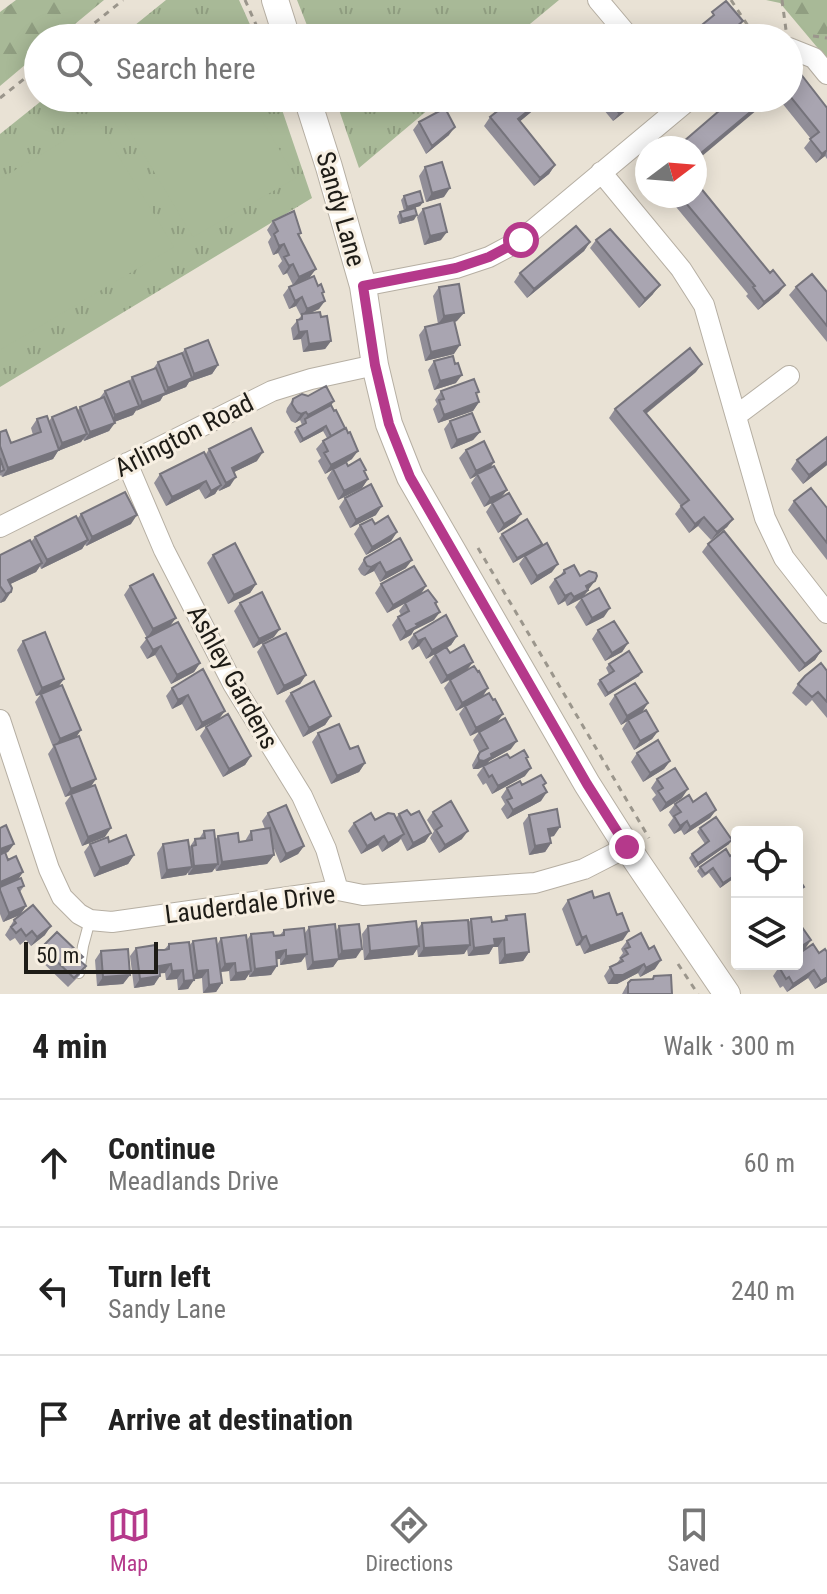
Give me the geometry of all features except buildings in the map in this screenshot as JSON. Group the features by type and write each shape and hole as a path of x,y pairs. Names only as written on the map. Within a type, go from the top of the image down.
{"street":[{"path":"275,0 283,24"},
{"path":"598,0 618,24"},
{"path":"803,54 814,58 827,74"},
{"name":"Sandy Lane","path":"311,112 363,286 375,365 389,424 410,477 587,784 727,994"},
{"path":"363,286 456,268 489,257 521,240 672,112"},
{"path":"601,172 681,269 704,305 765,518 784,558 827,613"},
{"name":"Arlington Road","path":"0,527 272,391 375,365"},
{"path":"737,415 789,376"},
{"name":"Ashley Gardens","path":"127,463 164,550 233,684 302,796 326,849 338,890"},
{"path":"0,720 49,869 62,897 90,920"},
{"name":"Lauderdale Drive","path":"90,920 112,922 338,890 363,895 535,883 584,869 627,847"}],"lane":[{"path":"79,973 90,920"}],"path":[{"path":"93,24 123,0"},
{"path":"245,0 256,24"},
{"path":"731,0 747,24"},
{"path":"782,0 784,24"},
{"path":"0,98 24,79"},
{"path":"477,546 653,844"}],"green space":[{"path":"16,0 104,0 75,24 24,24 24,66 0,86 0,12"},
{"path":"166,0 239,0 250,24 136,24"},
{"path":"297,0 559,0 530,24 306,24"},
{"path":"766,0 827,0 827,59 803,30 803,24 798,24 780,3"},
{"path":"28,112 283,112 312,198 0,387 0,134"},
{"path":"118,112 257,112 296,178 193,237"},
{"path":"340,112 425,112 359,168"},
{"path":"97,121 174,247 0,350 0,179"}],"route":[{"path":"521,240 489,257 456,268 363,286 375,365 389,424 410,477 587,784 627,847"}]}
